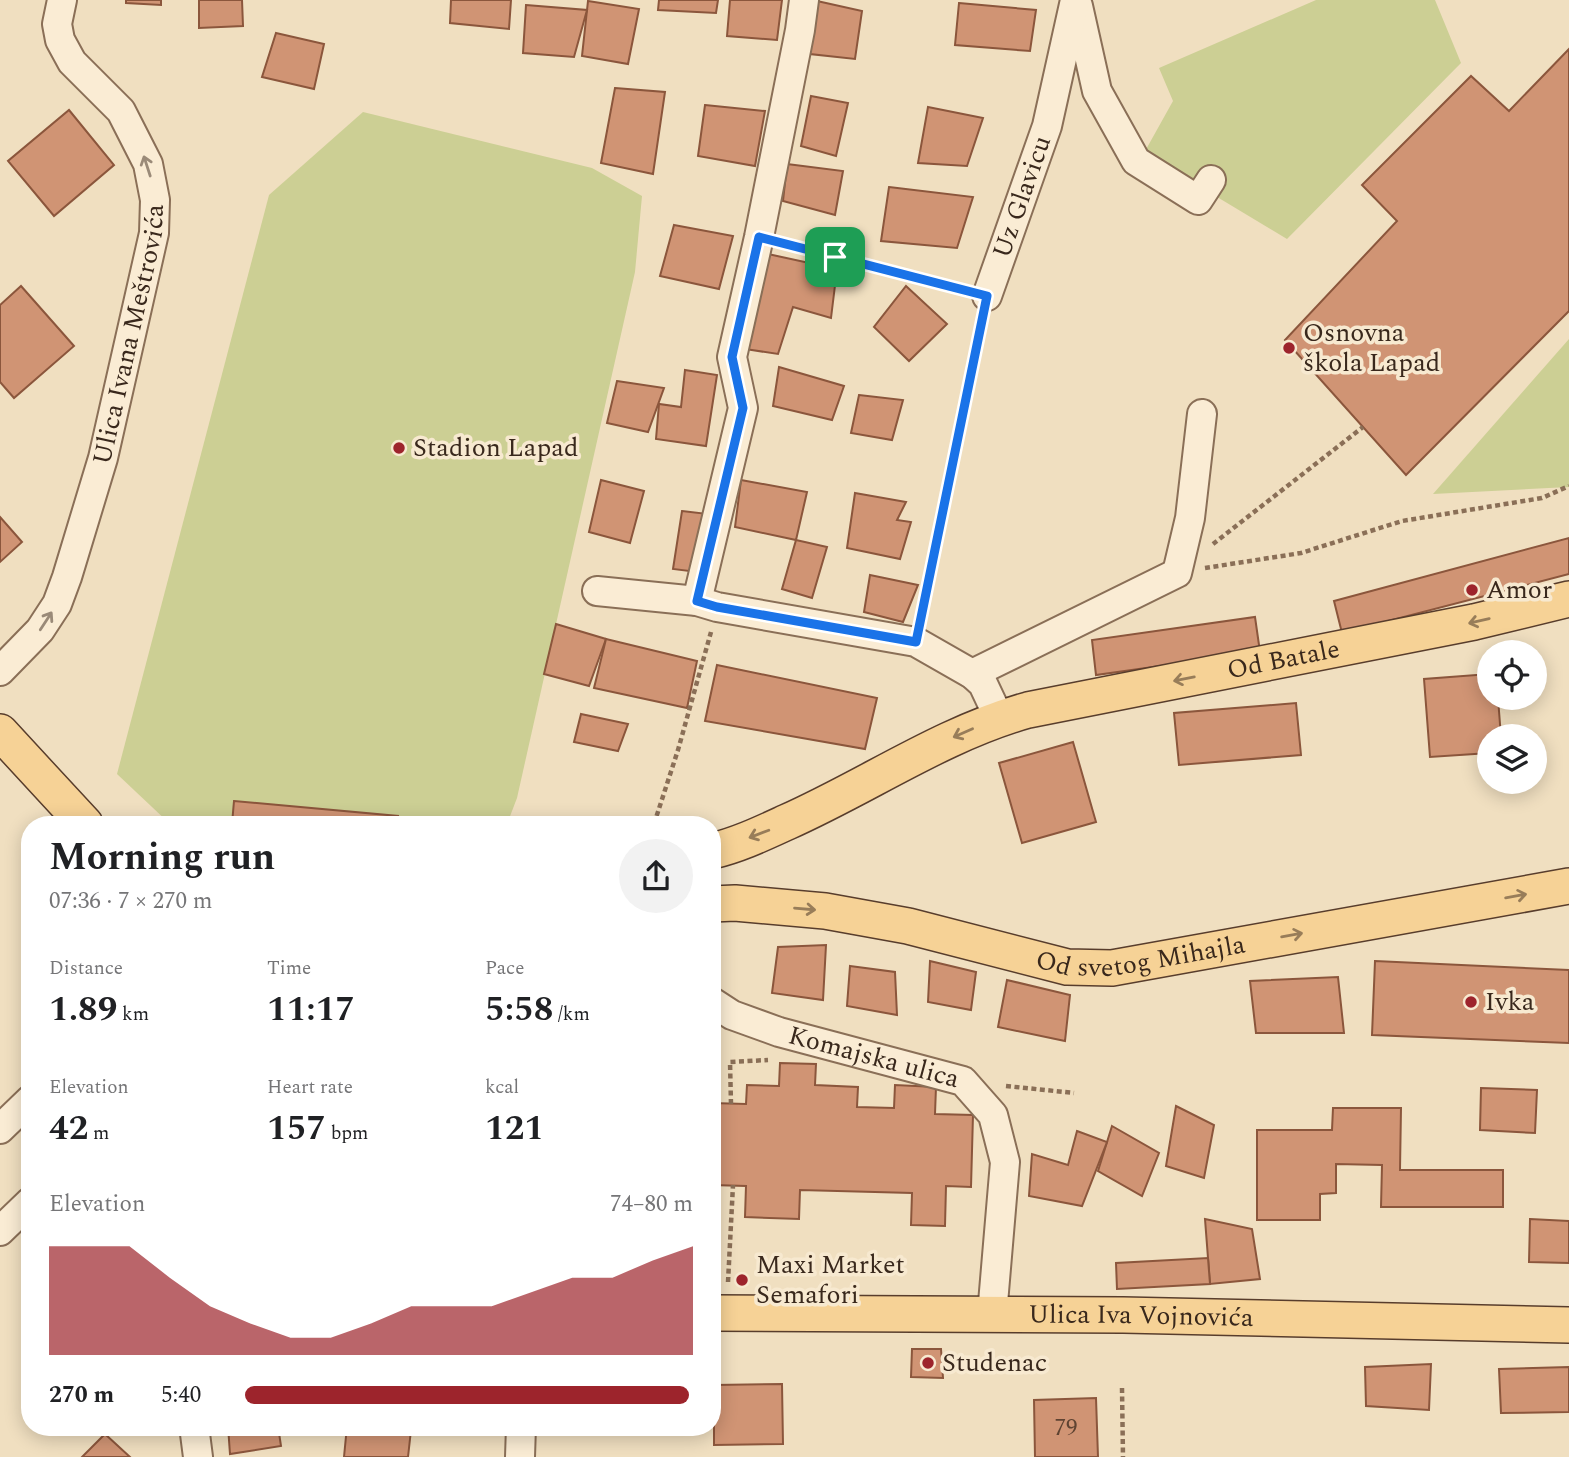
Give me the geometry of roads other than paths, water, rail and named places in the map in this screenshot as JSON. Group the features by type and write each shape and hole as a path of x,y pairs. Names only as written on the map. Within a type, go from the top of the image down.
{"main road":[{"name":"Od Batale","path":"721,848 825,805 959,735 999,718 1474,622 1569,599"},
{"path":"0,732 78,816"},
{"name":"Od svetog Mihajla","path":"721,904 825,911 908,926 1067,967 1112,968 1569,886"},
{"name":"Ulica Iva Vojnovića","path":"721,1313 1123,1315 1569,1325"}],"street":[{"name":"Ulica Ivana Meštrovića","path":"0,671 40,630 57,604 67,578 103,458 154,233 155,200 148,164 121,111 72,62 60,40 57,24 62,0"},
{"path":"707,604 743,408 732,357 759,237 804,0"},
{"path":"1076,0 1097,91 1136,161 1198,200 1212,180"},
{"name":"Uz Glavicu","path":"987,296 1047,126 1076,0"},
{"path":"972,674 1177,573 1190,518 1202,414"},
{"path":"597,591 707,604 916,642 972,674 983,684 999,718"},
{"name":"Komajska ulica","path":"721,1008 732,1015 779,1032 963,1081 993,1115 1005,1162 992,1315"},
{"path":"0,1129 21,1109"},
{"path":"0,1231 21,1211"},
{"path":"195,1436 198,1457"}],"place":[{"name":"Osnovna škola Lapad","path":"1289,348"},
{"name":"Stadion Lapad","path":"399,448"},
{"name":"Amor","path":"1472,590"},
{"name":"Ivka","path":"1471,1002"},
{"name":"Maxi Market Semafori","path":"742,1280"},
{"name":"Studenac","path":"928,1363"}]}
